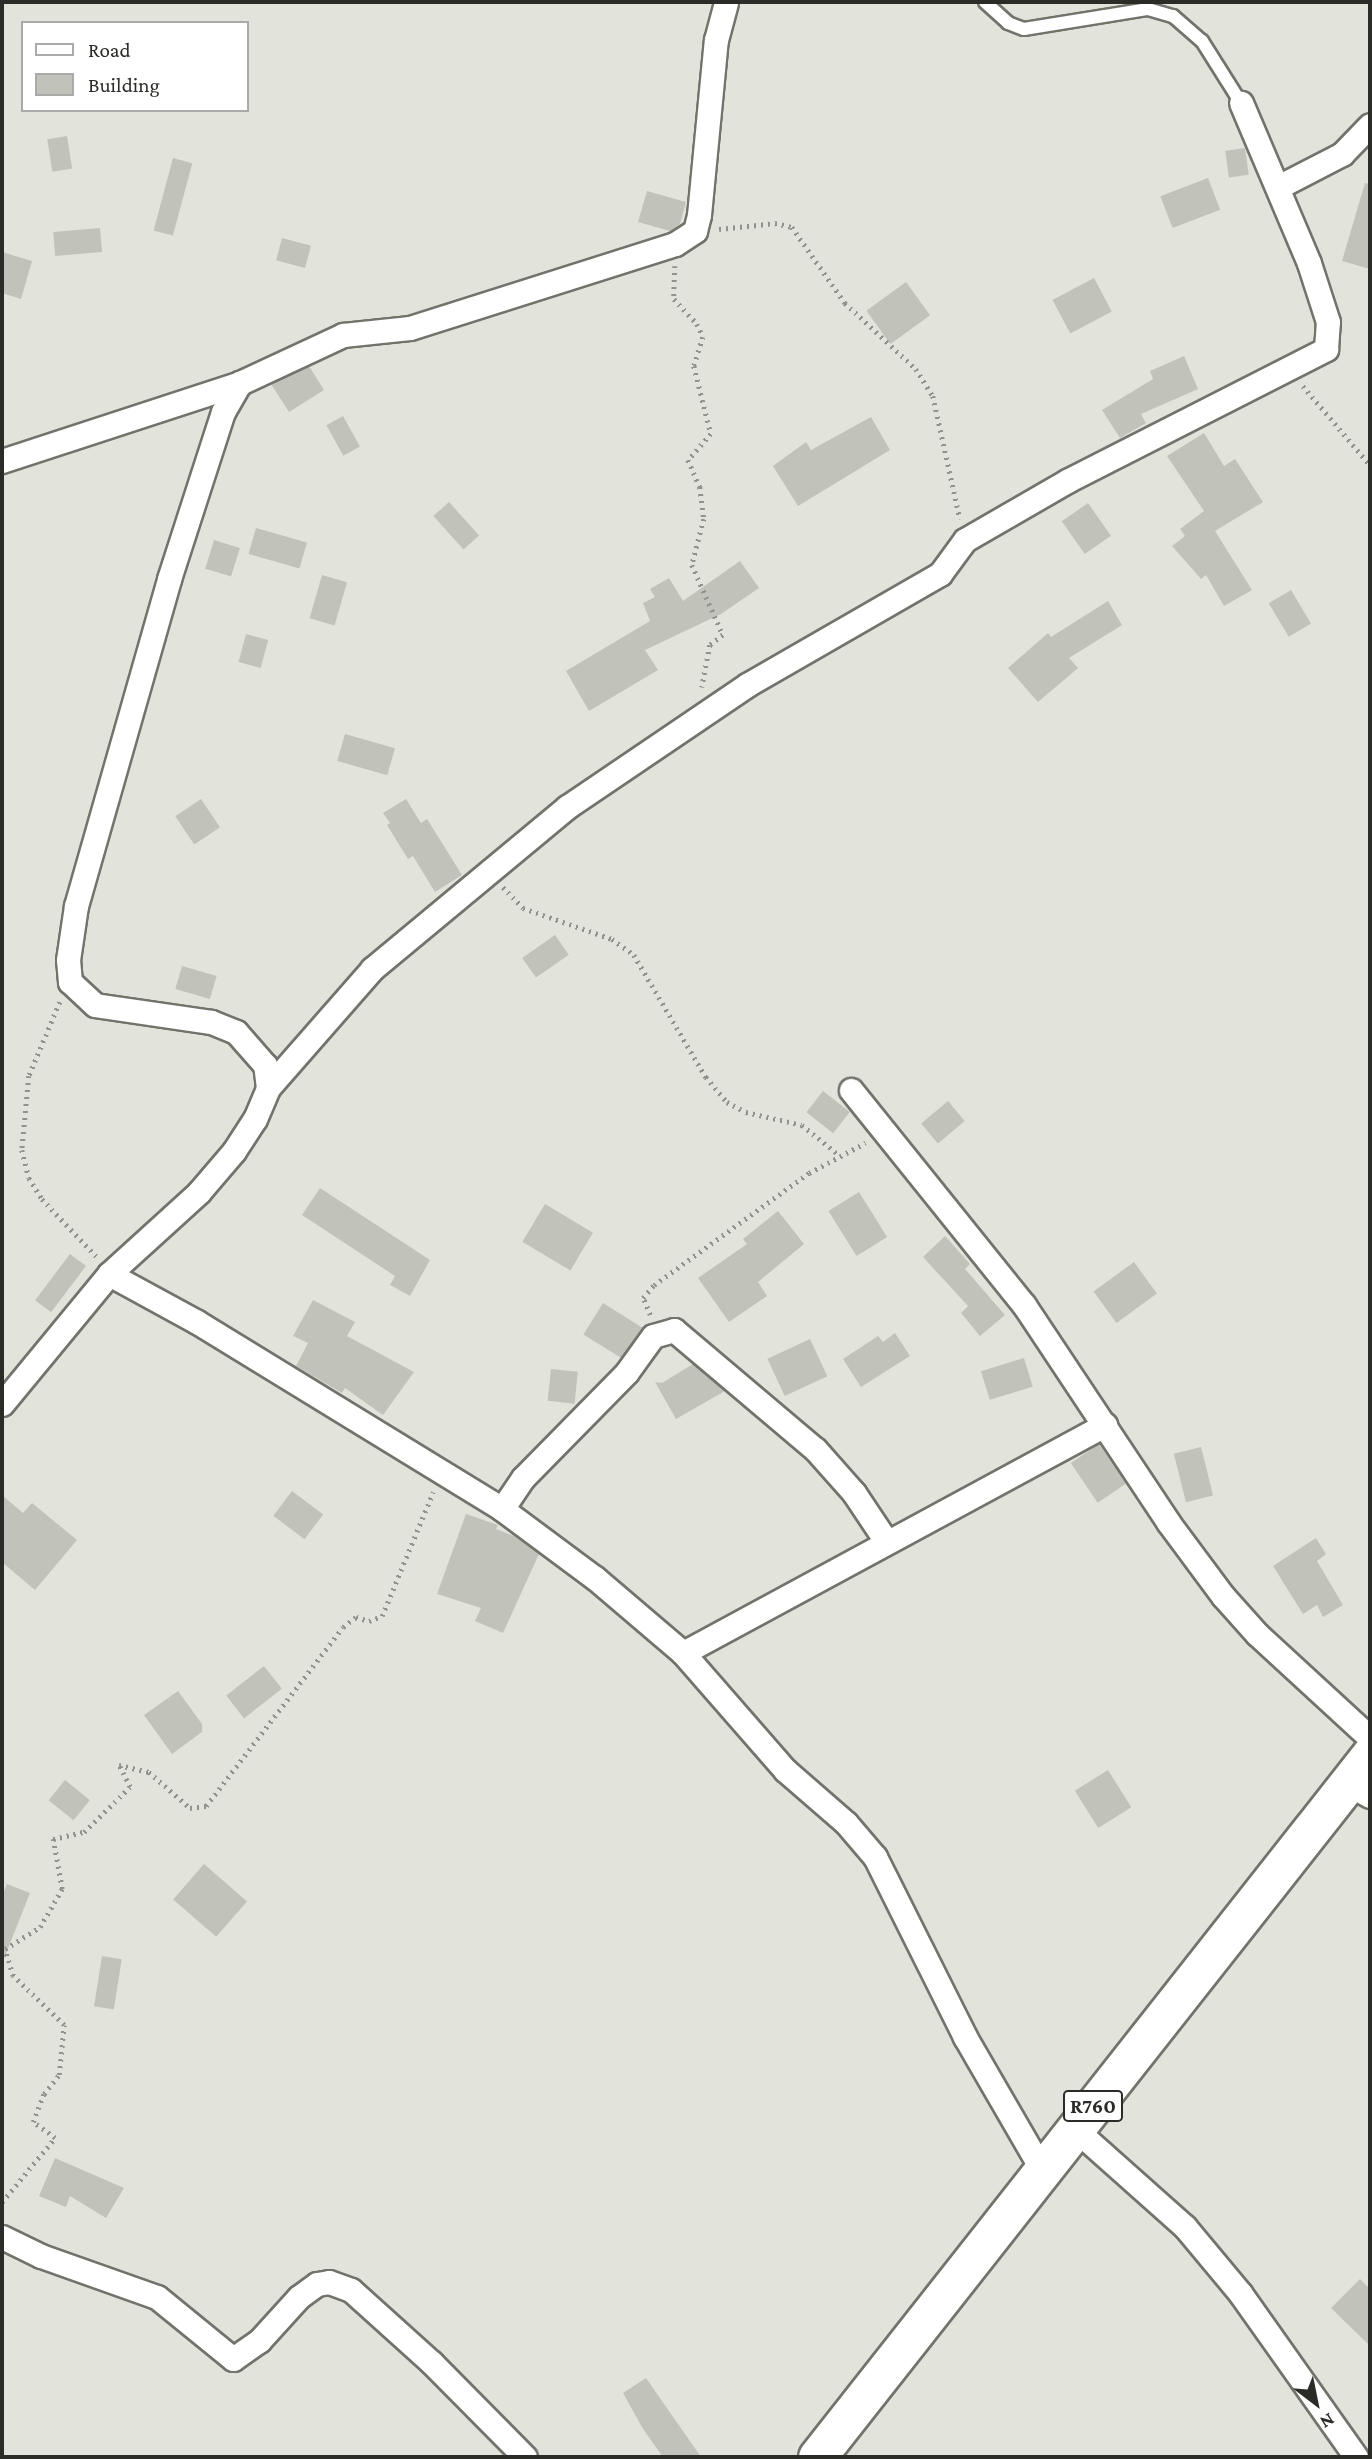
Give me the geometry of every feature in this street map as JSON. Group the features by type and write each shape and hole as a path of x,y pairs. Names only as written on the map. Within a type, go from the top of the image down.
{"main road":[{"name":"R760","path":"817,2457 1075,2129 1364,1779"}],"street":[{"path":"2,461 240,383 343,335 410,328 685,238 716,40 726,2"},
{"path":"2,1404 109,1274 199,1192 256,1119 268,1088 372,969 486,871 566,807 747,685 940,574 965,540 1067,481 1287,369 1319,356 1330,339 1309,263 1280,186 1241,103"},
{"path":"1280,186 1342,154 1370,125"},
{"path":"240,383 223,412 110,783 76,906 69,982 95,1005 211,1023 236,1032 265,1065 268,1088"},
{"path":"851,1090 892,1136 1024,1305 1223,1596 1257,1634 1370,1738"},
{"path":"109,1274 502,1509 595,1578 683,1653 785,1770 846,1823 875,1857 965,2037 1042,2170"},
{"path":"502,1509 523,1478 627,1372 661,1330 674,1330 815,1449 854,1493 886,1541"},
{"path":"683,1653 886,1541 1105,1426"},
{"path":"1075,2129 1185,2227 1240,2293 1356,2457"},
{"path":"2,2236 41,2256 157,2297 233,2359 260,2341 317,2284 329,2282 351,2290 525,2457"}],"lane":[{"path":"985,2 1008,23 1024,29 1119,11 1149,9 1173,16 1202,41 1241,103"}],"path":[{"path":"698,719 710,645 723,635 692,565 704,519 700,487 688,460 711,434 694,366 702,330 680,309 671,291 685,238 775,223 792,227 845,303 916,369 933,396 941,450 965,540"},
{"path":"1287,369 1370,465"},
{"path":"486,871 523,908 612,939 634,955 706,1077 727,1102 746,1112 802,1125 838,1154"},
{"path":"69,982 29,1076 22,1150 29,1178 42,1199 109,1274"},
{"path":"661,1330 642,1305 654,1285 838,1154 892,1136"},
{"path":"2,2202 55,2138 33,2122 44,2094 59,2075 64,2025 13,1976 5,1950 40,1927 62,1889 53,1839 84,1832 130,1787 119,1765 149,1772 190,1808 206,1806 343,1627 356,1617 369,1620 382,1616 395,1574 442,1472"}],"building":[{"path":"67,136 72,169 52,172 47,139"},
{"path":"1245,148 1249,175 1229,178 1225,151"},
{"path":"173,158 192,163 173,236 154,230"},
{"path":"1208,178 1220,210 1173,228 1160,196"},
{"path":"1365,183 1370,184 1370,269 1342,261"},
{"path":"647,191 686,202 680,224 670,231 638,222"},
{"path":"100,228 102,252 55,256 53,232"},
{"path":"282,238 311,246 305,268 276,260"},
{"path":"2,252 32,261 21,299 2,293"},
{"path":"1094,278 1112,312 1070,334 1053,300"},
{"path":"906,282 930,315 890,344 866,311"},
{"path":"1184,356 1198,389 1141,414 1146,423 1120,438 1102,410 1153,379 1150,371"},
{"path":"309,366 324,390 289,412 271,384"},
{"path":"343,416 360,447 343,456 326,425"},
{"path":"871,417 890,450 798,506 773,466 806,442 811,450"},
{"path":"1204,433 1224,466 1235,459 1263,502 1215,531 1252,590 1224,606 1206,575 1201,579 1172,546 1185,536 1180,529 1204,511 1167,456"},
{"path":"449,502 479,535 464,549 433,516"},
{"path":"1088,503 1111,536 1085,554 1062,521"},
{"path":"256,528 307,543 300,569 249,554"},
{"path":"214,540 240,548 231,577 205,569"},
{"path":"740,561 759,588 721,614 645,650 658,670 589,711 566,671 650,621 643,603 655,597 650,589 669,578 683,601"},
{"path":"322,575 347,582 335,625 310,618"},
{"path":"1291,590 1311,623 1289,637 1269,603"},
{"path":"1108,601 1122,625 1069,658 1078,668 1038,702 1008,668 1048,633 1051,637"},
{"path":"246,634 268,640 261,668 238,662"},
{"path":"345,734 395,748 387,775 337,761"},
{"path":"201,799 220,827 194,845 175,816"},
{"path":"406,799 421,823 427,819 462,875 435,892 413,856 408,859 387,825 390,823 383,813"},
{"path":"555,935 569,955 536,978 522,958"},
{"path":"182,966 217,976 210,999 175,989"},
{"path":"823,1091 850,1112 833,1133 806,1112"},
{"path":"948,1101 965,1121 938,1143 921,1123"},
{"path":"320,1188 430,1260 410,1296 390,1285 395,1276 302,1215"},
{"path":"859,1192 887,1237 857,1256 828,1211"},
{"path":"545,1204 593,1233 570,1271 522,1242"},
{"path":"778,1211 804,1244 758,1282 767,1296 729,1322 698,1278 747,1244 743,1239"},
{"path":"945,1236 970,1264 965,1269 1005,1315 980,1336 961,1313 968,1306 923,1257"},
{"path":"70,1254 86,1266 51,1312 35,1300"},
{"path":"1134,1262 1157,1294 1116,1323 1094,1291"},
{"path":"313,1300 355,1322 347,1336 414,1372 383,1415 345,1388 342,1393 296,1366 308,1343 293,1336"},
{"path":"603,1303 642,1327 622,1359 583,1334"},
{"path":"895,1333 910,1356 861,1387 843,1359 878,1336 883,1342"},
{"path":"810,1339 827,1376 785,1396 767,1359"},
{"path":"1024,1358 1033,1387 990,1400 981,1371"},
{"path":"693,1364 725,1391 676,1419 655,1382 662,1383"},
{"path":"551,1369 578,1372 575,1404 548,1401"},
{"path":"1099,1444 1126,1484 1098,1503 1071,1463"},
{"path":"1201,1447 1213,1496 1186,1502 1174,1454"},
{"path":"292,1491 323,1514 304,1539 273,1516"},
{"path":"2,1495 23,1513 32,1503 77,1540 35,1590 2,1562"},
{"path":"466,1514 498,1525 496,1529 514,1536 539,1554 503,1633 475,1621 481,1608 437,1594"},
{"path":"1316,1538 1326,1554 1317,1561 1343,1605 1323,1617 1317,1605 1303,1614 1273,1566"},
{"path":"264,1666 282,1689 244,1718 226,1696"},
{"path":"178,1691 202,1724 202,1732 172,1754 144,1715"},
{"path":"1108,1770 1131,1807 1098,1828 1075,1791"},
{"path":"65,1780 90,1800 74,1820 49,1800"},
{"path":"204,1864 247,1901 216,1937 173,1899"},
{"path":"7,1884 30,1893 3,1961 2,1896"},
{"path":"102,1956 122,1959 114,2010 94,2006"},
{"path":"55,2158 124,2188 106,2218 70,2196 66,2207 39,2196"},
{"path":"1360,2279 1370,2289 1370,2346 1331,2308"},
{"path":"646,2378 701,2457 663,2457 643,2429 623,2393"}]}
